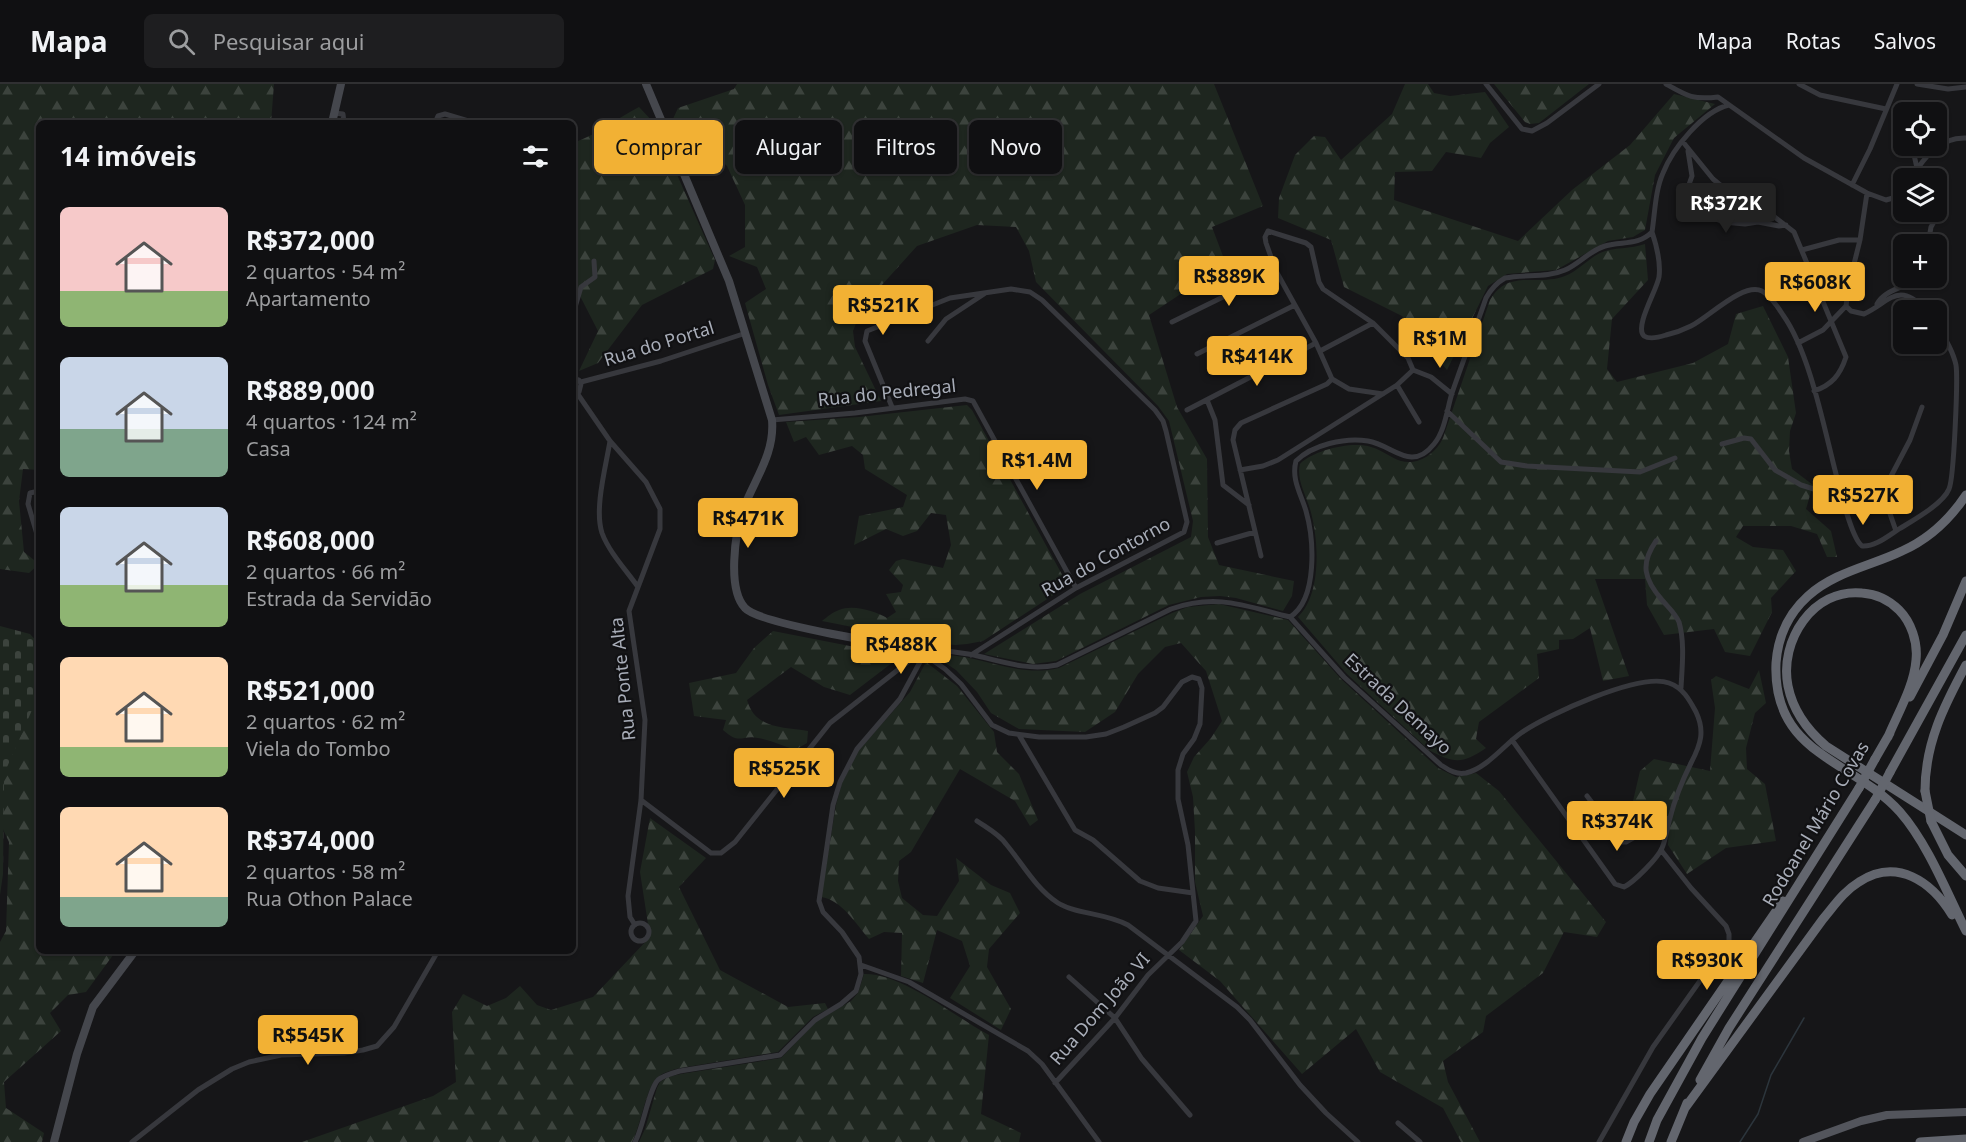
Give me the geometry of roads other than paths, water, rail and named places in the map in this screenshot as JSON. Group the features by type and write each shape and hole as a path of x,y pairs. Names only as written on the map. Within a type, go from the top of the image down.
{"highway":[{"path":"1966,495 1944,523 1916,544 1844,574 1814,590 1794,610 1785,625 1779,641 1776,665 1778,694 1796,730 1824,757 1879,794 1899,811 1918,838 1966,931"},
{"name":"Rodoanel Mário Covas","path":"1648,1142 1657,1120 1702,1038 1859,788 1888,737 1939,643 1966,580"},
{"path":"1888,737 1914,672 1917,653 1910,625 1905,616 1891,603 1876,596 1852,592 1834,595 1819,604 1804,619 1790,649 1788,687 1797,711 1813,735 1826,746 1966,842"},
{"name":"Rodoanel Mário Covas","path":"1671,1142 1685,1108 1729,1028 1875,800 1966,635"},
{"path":"1966,664 1931,740 1927,755 1925,791 1948,855 1966,876"},
{"path":"1934,819 1966,835"},
{"path":"1626,1142 1663,1075 1763,928 1818,853"},
{"path":"1685,1108 1823,919 1838,900 1860,880 1887,872 1899,872 1920,880 1938,894 1966,937"},
{"path":"1920,1142 1966,1139"}],"main road":[{"path":"1803,1142 1861,1121 1887,1115 1966,1112"}],"street":[{"path":"333,120 341,84"},
{"path":"646,84 729,281 772,420 769,452 745,504 736,536 736,584 742,606 756,616 780,622 926,652 971,655 1032,668 1057,665 1171,609 1202,601 1235,603 1290,617 1300,609 1308,592 1311,567 1308,524 1295,478 1296,462 1303,454 1339,442 1357,440 1376,443 1402,456 1417,456 1425,453 1436,443 1486,298 1498,282 1517,275 1550,274 1564,271 1598,249 1636,242 1652,232"},
{"path":"1486,84 1522,129 1532,131 1547,123 1599,84"},
{"path":"1666,84 1692,98 1718,97 1804,158 1867,193 1886,200 1893,198"},
{"path":"1799,84 1820,95 1886,109"},
{"path":"1852,185 1896,84"},
{"path":"1917,84 1966,87"},
{"path":"1729,105 1710,112 1672,156 1662,174 1652,232 1659,255 1659,278 1654,295 1641,321 1641,331 1644,336 1658,337 1686,328 1738,294 1748,290 1761,291 1767,295 1784,315 1798,344 1814,391 1842,498 1858,543 1866,546 1873,544 1896,531 1935,504 1948,492 1951,484 1956,369 1952,352 1947,343"},
{"path":"334,112 343,114 344,120"},
{"path":"436,120 438,116 445,114 464,120"},
{"path":"1917,168 1925,156 1938,146 1966,138"},
{"path":"1683,142 1713,179 1730,193 1786,225 1794,232 1845,354 1845,361 1836,379 1830,385 1814,391"},
{"path":"1688,148 1692,176 1686,193 1714,218 1732,224 1758,222 1786,225"},
{"path":"1914,156 1917,168"},
{"path":"1798,344 1823,330 1846,306 1867,193"},
{"path":"1383,394 1349,389 1332,379 1316,343 1276,271 1264,237 1268,231 1306,243 1311,247 1318,282 1323,289 1374,323 1408,358 1413,370 1431,377 1452,394"},
{"path":"1802,250 1839,240 1860,240"},
{"path":"576,304 581,287 595,277 594,261"},
{"path":"1172,322 1276,271"},
{"path":"1876,306 1882,296 1899,288"},
{"name":"Rua do Contorno","path":"892,407 865,341 867,331 950,298 1021,289 1042,300 1155,410 1166,431 1187,527 1178,536 1076,588 971,655"},
{"path":"928,341 940,324 951,314 985,293"},
{"path":"1846,306 1851,311 1860,314 1868,312 1889,298 1902,296 1915,300"},
{"path":"950,298 951,314"},
{"path":"1197,354 1295,305"},
{"path":"1320,351 1374,323"},
{"name":"Rua do Portal","path":"580,382 679,356 746,333"},
{"path":"1187,410 1316,343"},
{"path":"1240,470 1263,466 1278,460 1397,385 1413,370"},
{"path":"1261,556 1233,440 1235,430 1241,423 1327,384 1332,379"},
{"path":"576,380 580,382 581,387 576,393"},
{"path":"1397,385 1419,422"},
{"name":"Rua Ponte Alta","path":"576,395 610,441 646,482 660,509 660,529 632,601 629,619 645,720 641,800 628,896 630,917 635,924"},
{"name":"Rua do Pedregal","path":"772,420 855,413 965,399 973,402 1076,588"},
{"path":"1207,400 1215,420 1223,484 1249,505"},
{"path":"1896,531 1887,506 1889,480 1910,440 1922,407"},
{"path":"1447,411 1501,462 1527,466 1640,472 1675,458"},
{"path":"1722,444 1744,438 1751,439 1775,470 1801,485 1842,498"},
{"path":"610,441 600,507 600,524 603,535 638,587"},
{"path":"36,492 30,493 28,504 36,531"},
{"path":"1217,543 1256,532"},
{"path":"1512,740 1615,884 1624,887 1630,883 1661,850 1682,781 1702,738 1700,721 1681,688 1680,626 1671,610 1653,588 1646,572 1646,558 1656,541"},
{"name":"Estrada Demayo","path":"1290,617 1344,677 1451,772 1462,773 1474,770 1512,740 1547,718 1615,690 1657,681 1681,688"},
{"path":"926,652 962,684 992,724 1009,733 1019,735 1075,830 1093,840 1140,881 1158,888 1193,893"},
{"path":"641,800 711,853 721,853 735,842 835,718 913,658 926,652"},
{"path":"635,1142 658,1080 680,1071 780,1055 815,1020 849,999 859,984 861,965 855,948 819,905 819,889 833,805 840,782 857,748 896,704 926,652"},
{"name":"Rua Dom João VI","path":"1019,735 1065,738 1106,734 1164,706 1182,682 1189,678 1195,677 1201,682 1200,724 1194,739 1183,754 1178,770 1179,799 1188,845 1196,921 1182,942 1148,975 1115,1018 1055,1083"},
{"path":"1587,796 1622,842 1669,819"},
{"path":"977,821 1005,842 1028,873 1055,902 1066,907 1115,918 1128,925 1237,1007 1250,1020 1300,1085 1358,1142"},
{"path":"1599,1142 1653,1047 1729,940 1726,926 1691,888 1661,850"},
{"path":"54,1142 80,1043 93,1007 133,954"},
{"path":"132,1142 207,1084 249,1062 281,1055 344,1053 376,1046 394,1027 436,954"},
{"path":"861,965 909,982 1028,1051 1042,1064 1099,1142"},
{"path":"1069,977 1115,1018 1142,1059 1190,1115"},
{"path":"1398,1123 1420,1142"}],"waterway":[{"path":"1740,1142 1758,1114 1771,1075 1804,1018"}]}
